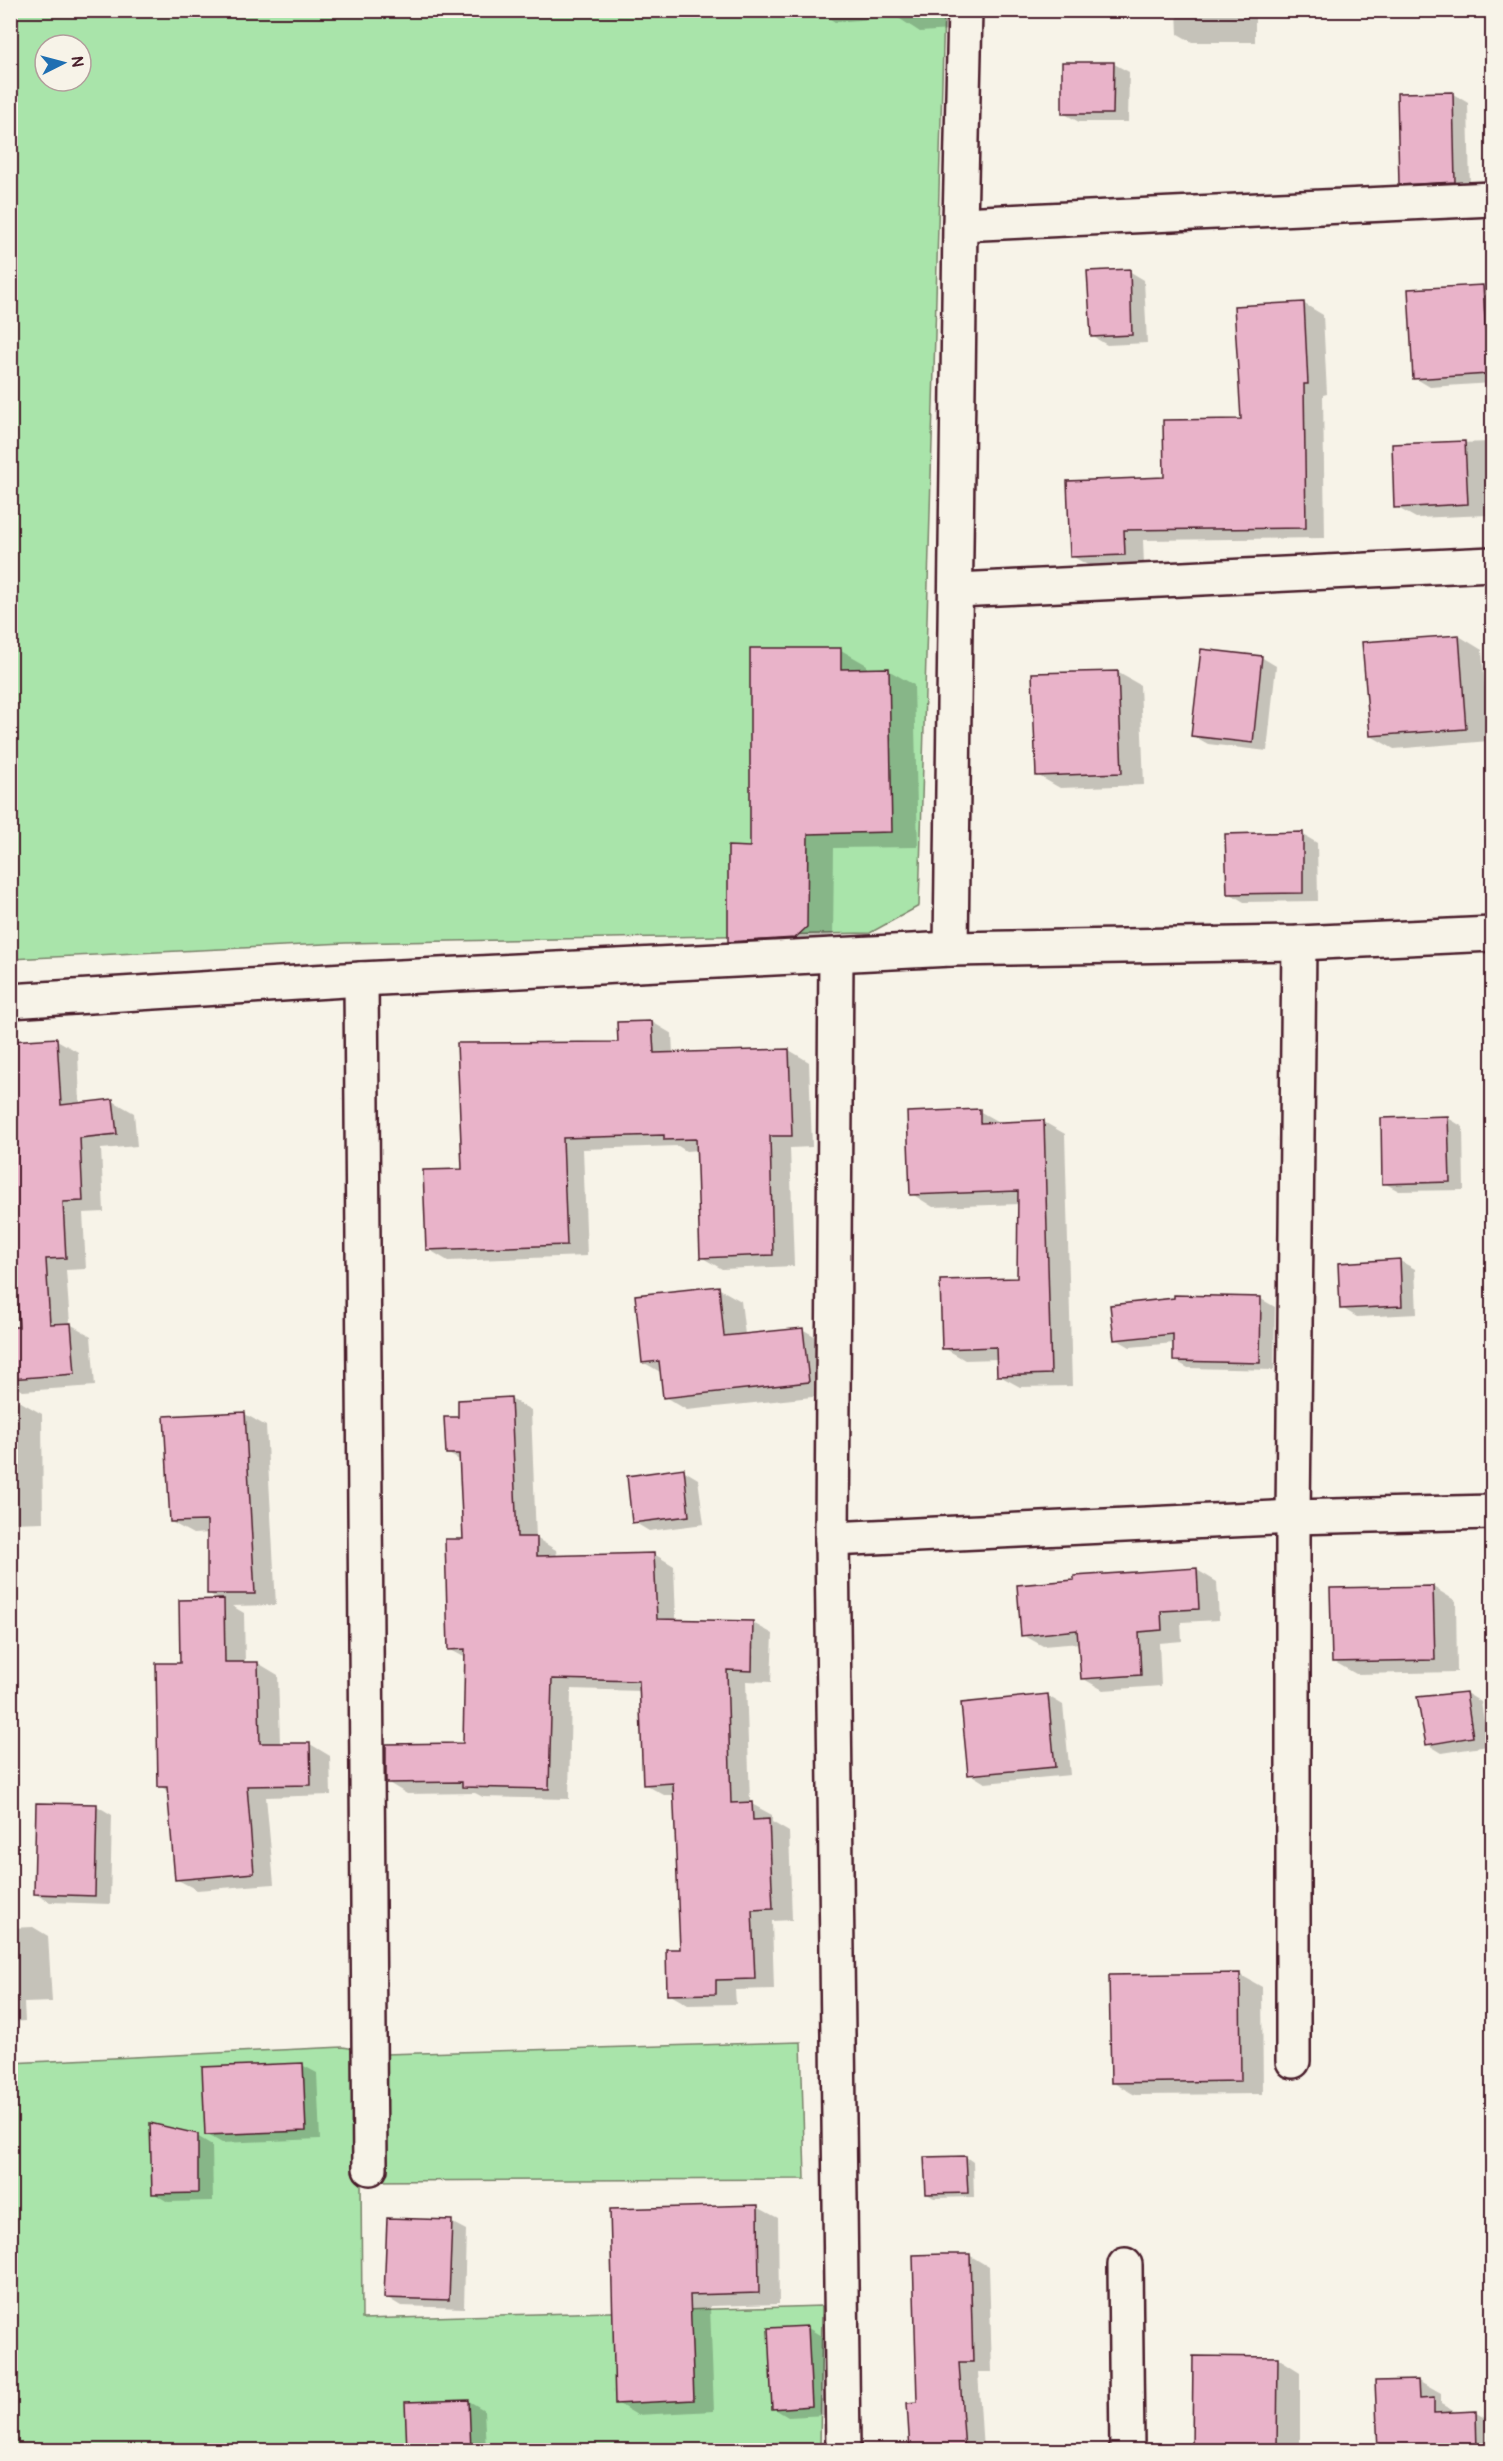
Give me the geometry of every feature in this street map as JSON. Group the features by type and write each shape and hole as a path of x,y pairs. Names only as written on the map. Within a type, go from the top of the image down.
{"street":[{"path":"951,949 960,224 965,10"},
{"path":"960,224 1492,199"},
{"path":"957,590 1492,564"},
{"path":"10,1001 361,979 951,949 1299,943 1492,934"},
{"path":"1293,2061 1293,1517 1299,943"},
{"path":"836,956 832,1539 843,2451"},
{"path":"361,979 370,2168"},
{"path":"832,1539 1293,1517 1492,1512"},
{"path":"1125,2265 1127,2451"}],"green space":[{"path":"11,11 944,11 919,906 870,933 345,943 11,959"},
{"path":"801,2042 805,2179 361,2181 362,2319 822,2306 820,2450 11,2450 10,2063 343,2047 384,2054"}],"building":[{"path":"1062,62 1114,62 1113,114 1062,114"},
{"path":"1453,92 1455,182 1399,185 1397,93"},
{"path":"1130,269 1132,335 1091,337 1087,271"},
{"path":"1483,285 1488,374 1413,379 1408,289"},
{"path":"1304,302 1308,384 1304,384 1306,528 1124,530 1125,555 1070,557 1067,481 1164,477 1163,420 1241,419 1234,306"},
{"path":"1465,441 1468,504 1394,508 1392,444"},
{"path":"1459,635 1466,729 1370,736 1362,642"},
{"path":"750,648 841,648 841,669 889,668 892,832 808,834 807,927 795,938 728,942 728,846 750,847"},
{"path":"1201,649 1262,656 1253,743 1191,736"},
{"path":"1118,671 1122,773 1036,776 1032,673"},
{"path":"1303,832 1303,893 1227,894 1225,834"},
{"path":"652,1021 654,1053 789,1049 792,1136 770,1136 773,1255 700,1258 696,1139 664,1140 664,1135 563,1138 567,1245 426,1250 423,1170 462,1169 457,1043 618,1042 617,1022"},
{"path":"57,1038 61,1105 113,1099 117,1134 80,1138 83,1201 63,1202 66,1258 46,1259 50,1324 71,1323 75,1374 10,1379 10,1327 19,1327 15,1261 10,1261 10,1041"},
{"path":"980,1109 980,1123 1044,1120 1051,1374 997,1376 996,1347 942,1349 940,1280 1017,1278 1018,1191 910,1195 907,1112"},
{"path":"1448,1116 1450,1182 1382,1184 1381,1118"},
{"path":"1400,1259 1402,1306 1340,1309 1338,1263"},
{"path":"719,1286 724,1336 803,1328 809,1382 663,1398 659,1361 642,1363 635,1295"},
{"path":"1174,1295 1261,1297 1260,1363 1173,1361 1173,1334 1114,1340 1110,1305 1174,1298"},
{"path":"511,1397 517,1537 537,1537 537,1556 654,1553 657,1619 753,1621 752,1671 727,1670 731,1803 752,1802 753,1820 769,1819 773,1909 752,1910 755,1979 716,1980 716,1994 667,1995 666,1949 680,1949 673,1783 643,1785 639,1681 552,1679 549,1789 462,1787 462,1782 386,1783 386,1744 463,1743 465,1649 448,1650 445,1539 463,1539 459,1454 446,1454 444,1417 458,1417 458,1400"},
{"path":"245,1412 255,1594 207,1594 207,1521 170,1522 164,1416"},
{"path":"684,1468 689,1516 632,1523 627,1476"},
{"path":"1197,1568 1199,1609 1161,1611 1162,1630 1139,1632 1141,1675 1081,1679 1077,1630 1021,1636 1017,1585 1074,1580 1074,1576"},
{"path":"1433,1586 1435,1660 1332,1662 1330,1588"},
{"path":"224,1599 225,1662 258,1662 260,1743 310,1743 311,1785 247,1786 254,1873 175,1880 167,1787 158,1787 156,1663 180,1663 179,1600"},
{"path":"1466,1692 1473,1737 1426,1745 1417,1697"},
{"path":"1048,1694 1055,1767 968,1775 961,1703"},
{"path":"36,1803 97,1804 95,1896 34,1894"},
{"path":"1240,1973 1241,2081 1111,2083 1109,1975"},
{"path":"303,2063 306,2131 205,2135 202,2067"},
{"path":"150,2123 198,2134 198,2193 152,2194"},
{"path":"966,2156 968,2193 926,2194 924,2157"},
{"path":"758,2205 759,2293 690,2295 694,2400 615,2404 610,2209"},
{"path":"387,2218 452,2220 449,2300 384,2298"},
{"path":"970,2254 973,2362 959,2362 965,2451 910,2451 907,2403 917,2402 913,2255"},
{"path":"808,2326 812,2406 772,2409 768,2328"},
{"path":"1193,2356 1278,2357 1277,2451 1192,2451"},
{"path":"1418,2380 1419,2399 1434,2398 1434,2413 1476,2411 1477,2451 1378,2451 1375,2381"},
{"path":"469,2400 471,2451 407,2451 405,2402"}]}
